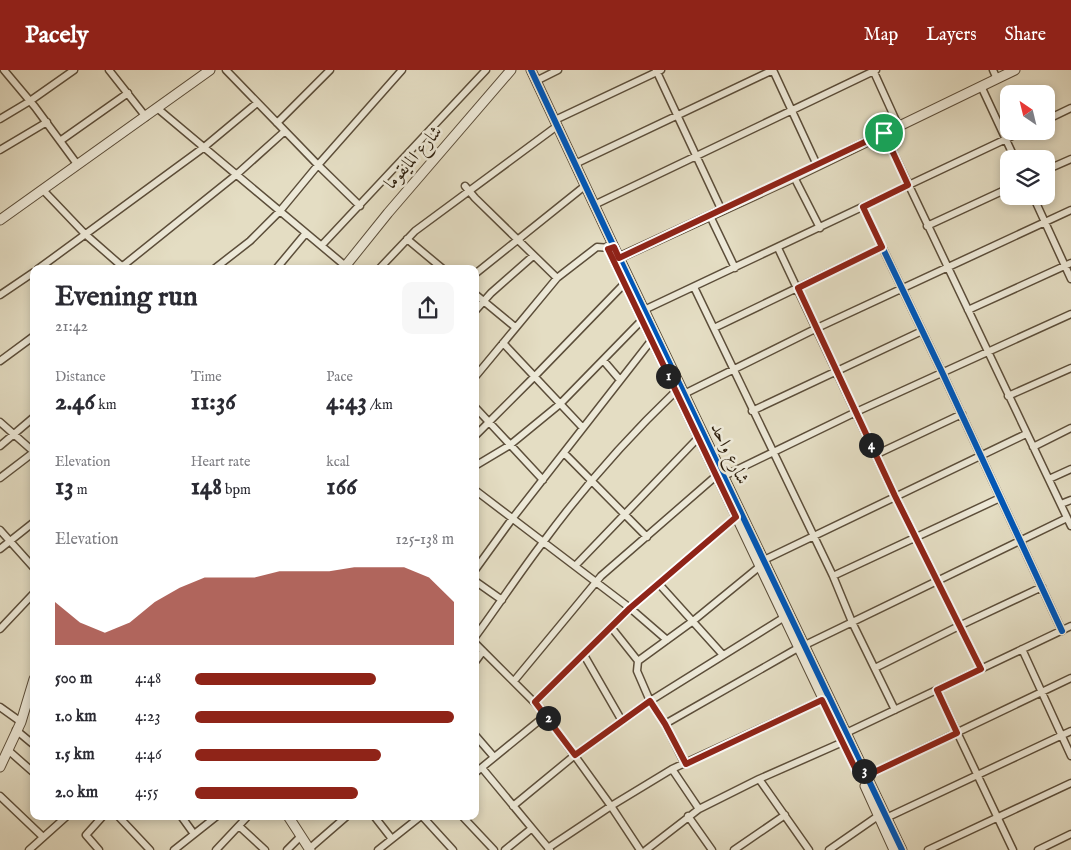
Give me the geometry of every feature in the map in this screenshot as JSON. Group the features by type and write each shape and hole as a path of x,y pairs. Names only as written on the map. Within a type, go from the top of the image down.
{"street":[{"path":"4,70 30,101 77,164"},
{"path":"0,119 30,101 74,70"},
{"path":"109,70 146,116"},
{"path":"0,220 210,70"},
{"path":"226,70 360,206"},
{"path":"277,123 330,70"},
{"path":"219,265 250,241 280,211 402,70"},
{"path":"322,245 486,70"},
{"name":"شارع المايقوما","path":"348,265 388,213 511,70"},
{"name":"شارع واحد","path":"525,70 576,164 611,248"},
{"name":"شارع واحد","path":"531,70 581,189 611,248 642,320 654,338"},
{"path":"536,80 558,70"},
{"path":"576,164 773,70 817,165"},
{"path":"594,205 874,70 898,125"},
{"path":"616,259 794,177 981,86 995,74 1016,70"},
{"path":"383,265 407,239 470,192 554,124 658,71 722,210"},
{"path":"981,86 1000,126"},
{"path":"60,141 128,93"},
{"path":"43,265 203,148 257,103"},
{"path":"157,108 322,245 343,265"},
{"path":"1055,116 1071,108"},
{"path":"0,150 46,122"},
{"path":"126,265 236,175 285,131"},
{"path":"884,133 946,267 1071,526"},
{"path":"644,310 1004,140"},
{"path":"1055,166 1071,159"},
{"path":"794,177 820,228"},
{"path":"464,186 556,278"},
{"path":"479,271 581,189"},
{"path":"42,190 119,265"},
{"path":"927,226 1000,192"},
{"path":"1037,205 1068,265 1071,279"},
{"path":"863,207 1062,630"},
{"path":"479,632 543,541 591,482 656,410 680,393 1071,210"},
{"path":"710,216 735,268"},
{"path":"279,265 306,233"},
{"path":"407,239 437,265"},
{"path":"479,372 556,278 597,247 611,248"},
{"path":"714,328 882,247"},
{"path":"778,248 875,455 981,669"},
{"path":"479,306 503,281 534,256"},
{"name":"شارع واحد","path":"616,259 644,310 654,338 756,553"},
{"path":"968,310 1068,265"},
{"path":"1,292 30,274"},
{"path":"479,432 625,283"},
{"path":"694,287 833,576 852,622 895,710"},
{"path":"479,298 515,327"},
{"path":"514,681 596,582 720,476 1071,314"},
{"path":"479,464 510,445 560,404 642,320"},
{"path":"752,411 922,331"},
{"path":"479,564 542,480 654,338"},
{"path":"0,361 30,339"},
{"path":"503,343 583,428"},
{"path":"603,360 620,380"},
{"path":"1008,396 1071,368"},
{"name":"شارع واحد","path":"680,393 698,438 720,476 736,517 762,564 882,817 902,850"},
{"path":"479,411 542,480"},
{"path":"875,455 962,414"},
{"path":"0,446 30,421"},
{"path":"0,422 30,449"},
{"path":"1033,447 1071,428"},
{"path":"686,764 665,724 650,701 636,668 638,661 693,621 762,564 813,536 1026,434"},
{"path":"575,566 698,438"},
{"path":"564,453 647,537"},
{"path":"0,478 30,455"},
{"path":"1049,479 1071,469"},
{"path":"479,493 630,608 667,640"},
{"path":"833,576 1000,498"},
{"path":"1061,504 1071,500"},
{"path":"535,702 630,608 736,517"},
{"path":"665,724 801,646 1068,518"},
{"path":"0,549 30,525"},
{"path":"0,530 30,563"},
{"name":"شارع واحد","path":"762,564 783,618 801,646 822,700 844,738"},
{"path":"479,584 502,600"},
{"path":"659,584 723,655"},
{"path":"875,668 1042,587"},
{"path":"0,629 30,597"},
{"path":"513,806 575,755 650,701 783,618"},
{"path":"646,850 699,809 844,738 895,710 1071,626"},
{"path":"612,627 638,661"},
{"path":"479,647 546,715 640,850"},
{"path":"1022,650 1071,756"},
{"path":"479,656 483,651"},
{"path":"584,655 622,721"},
{"path":"866,776 1071,678"},
{"path":"937,690 1012,850"},
{"path":"0,767 30,692"},
{"path":"482,768 549,849 611,806 672,769 822,700"},
{"path":"0,707 30,740"},
{"path":"479,770 546,715"},
{"path":"829,850 882,817 1071,731"},
{"path":"479,740 494,757"},
{"path":"8,750 30,769"},
{"name":"شارع واحد","path":"859,768 866,776 894,850"},
{"path":"672,769 699,809"},
{"path":"759,779 809,850"},
{"path":"928,850 1071,783"},
{"path":"0,796 43,837"},
{"path":"734,850 785,815"},
{"path":"688,816 712,850"},
{"path":"30,850 62,820"},
{"path":"99,850 86,835 100,820"},
{"path":"122,820 150,850"},
{"path":"184,820 194,834"},
{"path":"174,850 211,820"},
{"path":"216,850 245,820"},
{"path":"291,820 309,849 342,820"},
{"path":"377,820 392,839"},
{"path":"378,850 417,820"},
{"path":"426,820 453,850"},
{"path":"466,820 494,850"},
{"path":"240,826 265,850"},
{"path":"505,850 531,829"},
{"path":"1038,850 1071,834"},
{"path":"287,850 301,836"}],"cycle path":[{"path":"531,70 902,850"},
{"path":"863,207 1062,631"}],"route":[{"path":"884,133 908,185 863,207 882,247 798,288 875,455 981,669 937,690 957,733 866,776 862,767 856,770 822,700 686,764 665,724 650,701 575,755 535,702 630,608 736,517 608,249 614,247 619,258 884,133"}]}
